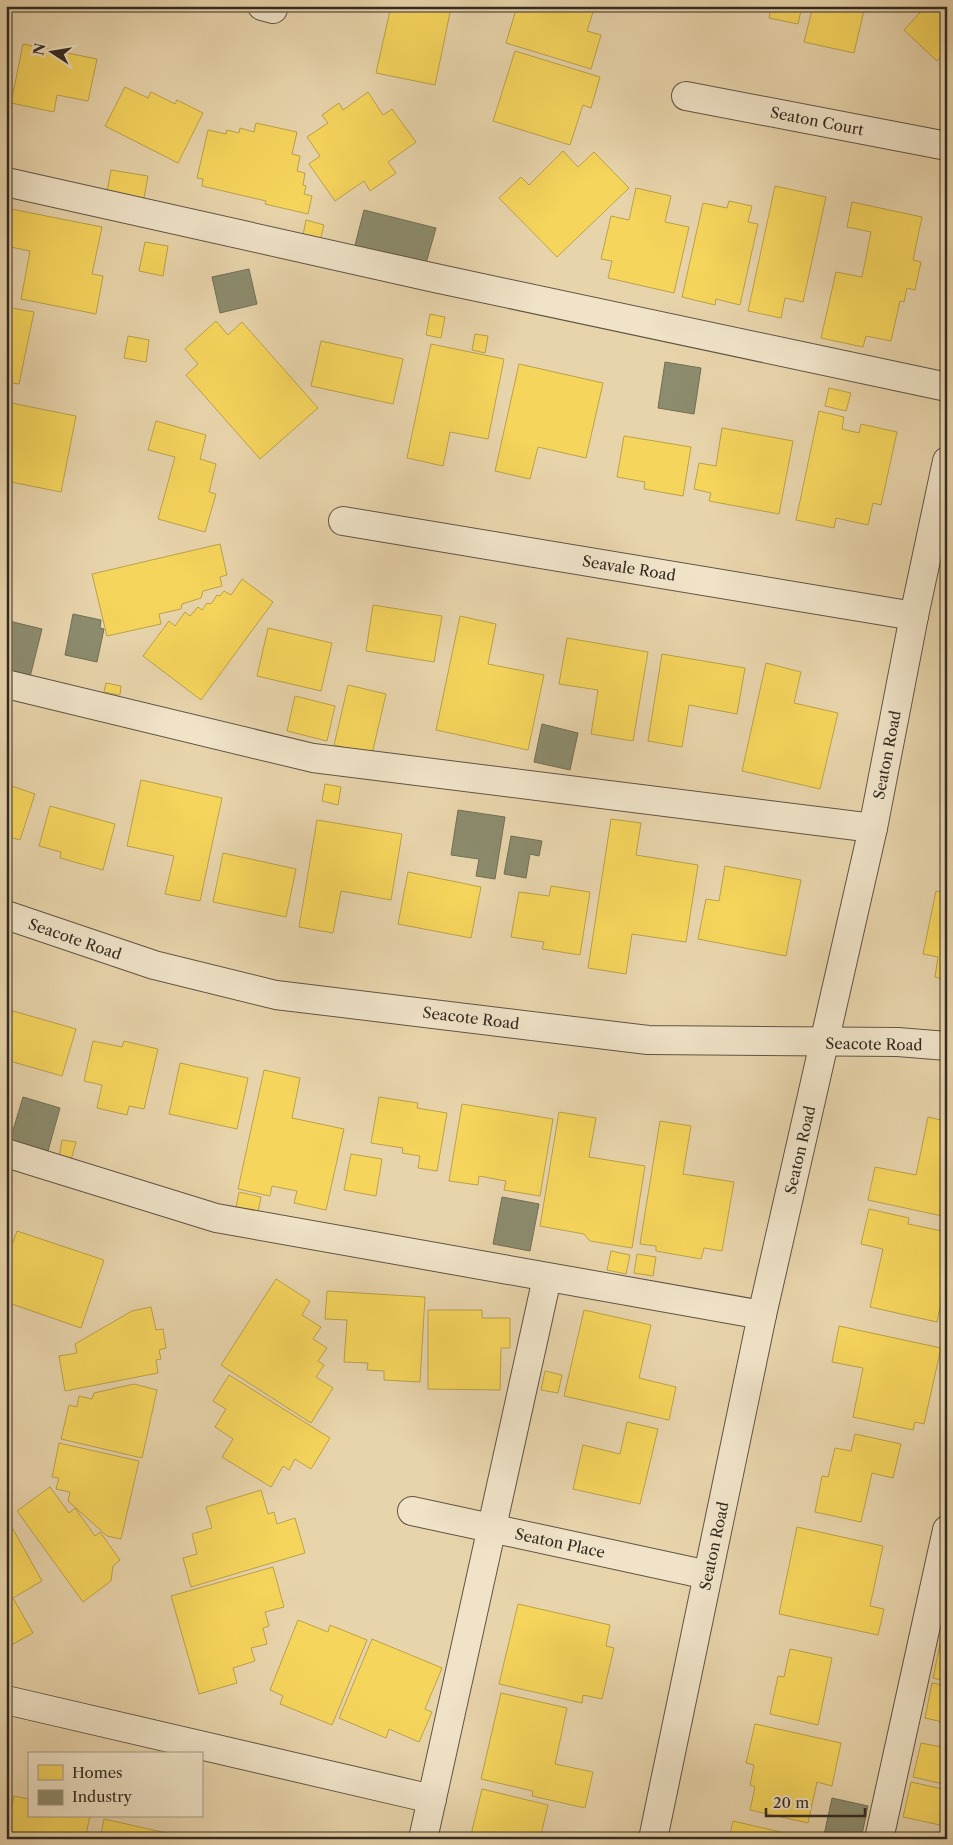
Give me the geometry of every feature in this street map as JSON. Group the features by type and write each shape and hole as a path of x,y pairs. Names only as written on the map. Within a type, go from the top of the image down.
{"street":[{"name":"Seaton Court","path":"686,96 947,146"},
{"path":"6,182 435,278 947,388"},
{"name":"Seaton Road","path":"653,1839 762,1315 873,828 914,616 947,462"},
{"name":"Seavale Road","path":"343,521 914,616"},
{"path":"6,684 313,758 873,828"},
{"name":"Seacote Road","path":"6,915 154,966 276,995 648,1040 825,1043 898,1042 947,1046"},
{"path":"6,1153 216,1218 762,1315"},
{"path":"423,1839 547,1278"},
{"name":"Seaton Place","path":"412,1511 708,1575"},
{"path":"879,1839 947,1530"},
{"path":"6,1700 432,1799"}],"building: Homes":[{"path":"391,6 444,6 451,8 435,85 376,73"},
{"path":"517,6 595,6 587,31 601,35 591,69 506,43"},
{"path":"761,6 802,6 798,24 769,18 771,8"},
{"path":"813,6 865,6 854,53 804,42"},
{"path":"926,6 947,6 947,50 937,61 904,30"},
{"path":"23,44 97,59 88,101 57,95 54,112 11,103"},
{"path":"515,51 600,77 591,108 583,105 570,145 493,121"},
{"path":"125,87 148,98 151,92 175,104 177,100 203,113 178,163 105,126"},
{"path":"368,92 383,115 392,109 416,142 388,162 396,173 370,191 364,181 335,201 309,164 320,156 307,137 328,123 322,115 339,103 343,110"},
{"path":"256,123 297,132 292,154 300,156 297,171 305,173 303,185 306,186 304,194 312,196 308,214 265,204 266,201 202,186 203,179 197,178 208,130 226,134 227,130 239,133 240,128 254,132"},
{"path":"563,151 578,167 594,152 629,188 557,257 499,198 521,177 529,185"},
{"path":"111,170 148,176 144,198 107,192"},
{"path":"775,186 826,197 803,302 785,298 781,318 748,311"},
{"path":"636,188 671,196 665,222 689,227 674,293 608,278 612,261 601,259 611,216 629,220"},
{"path":"729,201 752,206 748,222 758,224 740,305 716,299 715,305 682,297 703,203 727,208"},
{"path":"852,202 922,217 913,260 921,262 915,290 907,288 904,302 900,301 891,341 866,336 863,347 821,338 836,272 862,277 871,232 847,227"},
{"path":"6,208 102,227 92,274 103,276 96,314 21,299 30,251 6,246"},
{"path":"306,220 324,225 319,245 302,240"},
{"path":"145,242 168,246 163,276 139,271"},
{"path":"6,307 34,312 19,384 6,382"},
{"path":"430,314 445,317 441,338 426,335"},
{"path":"216,321 228,335 242,322 318,408 260,459 186,375 198,364 185,349"},
{"path":"475,334 488,336 485,353 472,350"},
{"path":"128,336 149,340 146,362 124,358"},
{"path":"321,341 403,359 393,404 311,386"},
{"path":"431,344 504,359 488,439 450,432 443,466 407,458"},
{"path":"519,364 603,383 586,458 538,447 530,479 495,471"},
{"path":"829,388 851,393 846,411 825,406"},
{"path":"6,402 76,416 61,492 6,481"},
{"path":"819,411 844,417 842,429 859,433 861,424 897,432 881,505 873,503 868,525 836,518 834,528 796,520"},
{"path":"156,421 206,435 200,459 216,464 209,492 216,494 205,532 158,519 175,457 148,450"},
{"path":"722,428 793,441 779,514 709,501 711,493 694,489 699,463 716,466"},
{"path":"624,436 691,447 683,496 644,489 645,482 617,477"},
{"path":"220,544 227,575 220,577 222,586 203,591 201,598 182,604 181,609 159,614 161,624 107,636 92,574"},
{"path":"242,579 273,602 201,700 143,656 169,621 175,626 185,612 190,616 198,607 202,610 207,603 211,604 217,595 220,596 224,591 231,595"},
{"path":"373,605 442,616 434,662 366,651"},
{"path":"460,616 496,624 488,664 544,675 528,750 436,730"},
{"path":"268,628 332,643 321,691 257,676"},
{"path":"567,638 648,652 633,741 591,734 598,690 559,684"},
{"path":"662,654 745,668 737,714 689,705 682,747 648,741"},
{"path":"766,663 801,672 794,703 838,713 820,789 742,771"},
{"path":"106,683 121,686 120,695 104,692"},
{"path":"348,685 386,694 372,754 334,745"},
{"path":"295,696 335,706 327,741 287,731"},
{"path":"141,780 222,798 200,901 165,894 174,856 127,846"},
{"path":"6,784 35,794 20,840 6,836"},
{"path":"325,784 341,787 338,805 322,801"},
{"path":"50,806 115,824 103,870 60,858 61,852 39,846"},
{"path":"611,819 641,823 636,855 698,865 686,942 632,934 626,974 588,968"},
{"path":"317,820 402,834 391,900 341,891 333,933 299,927"},
{"path":"223,853 296,869 286,917 213,902"},
{"path":"725,866 801,880 786,956 698,939 706,899 719,901"},
{"path":"408,872 481,887 471,938 398,924"},
{"path":"551,886 590,892 580,955 542,949 544,942 511,937 519,892 549,896"},
{"path":"936,891 947,893 947,980 935,977 938,957 923,954"},
{"path":"13,1011 76,1029 62,1076 6,1060 6,1032"},
{"path":"93,1041 122,1047 124,1041 158,1049 144,1109 129,1106 127,1115 97,1108 102,1085 84,1081"},
{"path":"180,1063 248,1078 237,1129 169,1114"},
{"path":"264,1070 300,1078 292,1118 344,1129 326,1210 294,1203 297,1191 272,1186 270,1196 238,1189"},
{"path":"379,1097 418,1103 417,1108 447,1113 437,1171 418,1168 420,1156 402,1153 403,1148 371,1143"},
{"path":"462,1104 553,1119 540,1196 504,1190 506,1181 479,1176 478,1185 449,1181"},
{"path":"559,1112 596,1118 589,1157 645,1166 632,1248 590,1241 584,1234 540,1226"},
{"path":"947,1113 947,1217 868,1200 875,1167 916,1175 928,1117 945,1121"},
{"path":"660,1121 691,1126 683,1174 734,1182 722,1251 704,1248 701,1259 656,1251 656,1246 640,1244"},
{"path":"62,1140 76,1142 71,1160 59,1157"},
{"path":"351,1154 382,1159 376,1196 344,1190"},
{"path":"239,1192 261,1197 257,1217 235,1212"},
{"path":"869,1209 909,1218 908,1224 947,1232 947,1275 937,1322 870,1307 883,1249 861,1244"},
{"path":"17,1231 104,1260 81,1328 6,1302 6,1261"},
{"path":"611,1251 630,1255 626,1274 607,1270"},
{"path":"637,1254 656,1257 653,1276 634,1273"},
{"path":"276,1279 310,1301 302,1315 321,1327 313,1339 327,1348 318,1361 324,1365 316,1377 333,1388 311,1423 221,1365"},
{"path":"327,1291 425,1297 420,1382 384,1380 384,1371 367,1370 368,1363 344,1362 347,1320 325,1319"},
{"path":"151,1307 156,1330 163,1329 166,1348 159,1350 161,1359 156,1360 158,1373 65,1391 59,1356 77,1353 75,1344 132,1311"},
{"path":"428,1310 482,1310 482,1318 510,1318 510,1348 501,1348 500,1390 428,1389"},
{"path":"584,1310 651,1325 639,1378 676,1387 669,1420 564,1396"},
{"path":"839,1326 941,1348 924,1424 915,1422 913,1430 853,1417 863,1368 832,1362"},
{"path":"545,1371 562,1375 558,1393 541,1390"},
{"path":"229,1375 330,1438 311,1469 295,1459 289,1470 283,1466 271,1487 222,1457 233,1439 215,1427 226,1409 213,1401"},
{"path":"134,1384 157,1390 142,1458 61,1439 69,1405 77,1407 79,1396 92,1399 94,1393"},
{"path":"627,1422 658,1429 640,1504 573,1489 583,1445 620,1454"},
{"path":"855,1434 901,1444 893,1478 872,1473 861,1522 815,1512 822,1476 828,1477 835,1448 851,1451"},
{"path":"59,1443 139,1461 121,1539 107,1536 68,1501 70,1492 56,1489 59,1478 52,1477"},
{"path":"50,1487 69,1513 75,1508 95,1536 100,1532 120,1560 113,1566 111,1581 83,1602 17,1511"},
{"path":"261,1490 268,1514 274,1512 277,1524 295,1518 305,1553 191,1587 183,1558 197,1554 192,1534 212,1528 206,1507"},
{"path":"9,1522 42,1581 13,1598 33,1633 6,1648 6,1524"},
{"path":"797,1527 883,1546 870,1606 884,1609 878,1635 779,1614"},
{"path":"273,1567 284,1607 265,1612 269,1626 263,1628 267,1644 251,1648 255,1661 233,1668 237,1683 199,1694 171,1596"},
{"path":"518,1604 610,1625 606,1646 614,1648 602,1699 583,1695 582,1703 499,1684"},
{"path":"298,1620 328,1632 330,1625 367,1640 332,1725 280,1704 283,1696 270,1690"},
{"path":"372,1639 442,1668 425,1709 432,1712 419,1742 389,1729 386,1738 339,1718"},
{"path":"940,1644 947,1645 947,1681 933,1678"},
{"path":"790,1649 832,1658 818,1725 770,1714 778,1676 784,1677"},
{"path":"932,1683 947,1686 947,1723 925,1718"},
{"path":"501,1693 567,1708 555,1764 593,1772 585,1808 532,1796 533,1791 481,1779"},
{"path":"755,1724 841,1743 832,1786 817,1782 808,1823 750,1810 755,1787 750,1785 754,1765 746,1763"},
{"path":"921,1743 947,1748 947,1785 913,1777"},
{"path":"911,1782 947,1790 947,1835 941,1834 944,1823 940,1825 903,1817"},
{"path":"482,1789 548,1805 540,1839 470,1839"},
{"path":"14,1796 28,1799 28,1818 90,1818 85,1839 6,1839"},
{"path":"104,1819 189,1838 189,1839 100,1839"},
{"path":"733,1821 811,1839 729,1839"},
{"path":"217,1834 239,1839 216,1839"}],"building: Industry":[{"path":"364,210 436,228 425,267 354,249"},
{"path":"249,269 257,304 220,313 212,277"},
{"path":"665,362 701,368 694,414 658,408"},
{"path":"73,614 101,620 100,628 104,629 97,662 65,655"},
{"path":"9,621 42,629 30,677 6,672 6,633"},
{"path":"542,724 578,733 570,770 534,762"},
{"path":"458,810 505,817 495,879 476,876 479,859 451,855"},
{"path":"511,836 542,841 539,856 530,854 526,878 504,874"},
{"path":"23,1097 60,1108 48,1151 10,1140"},
{"path":"502,1197 539,1204 530,1251 493,1244"},
{"path":"832,1798 868,1806 861,1839 842,1839 824,1835"}]}
